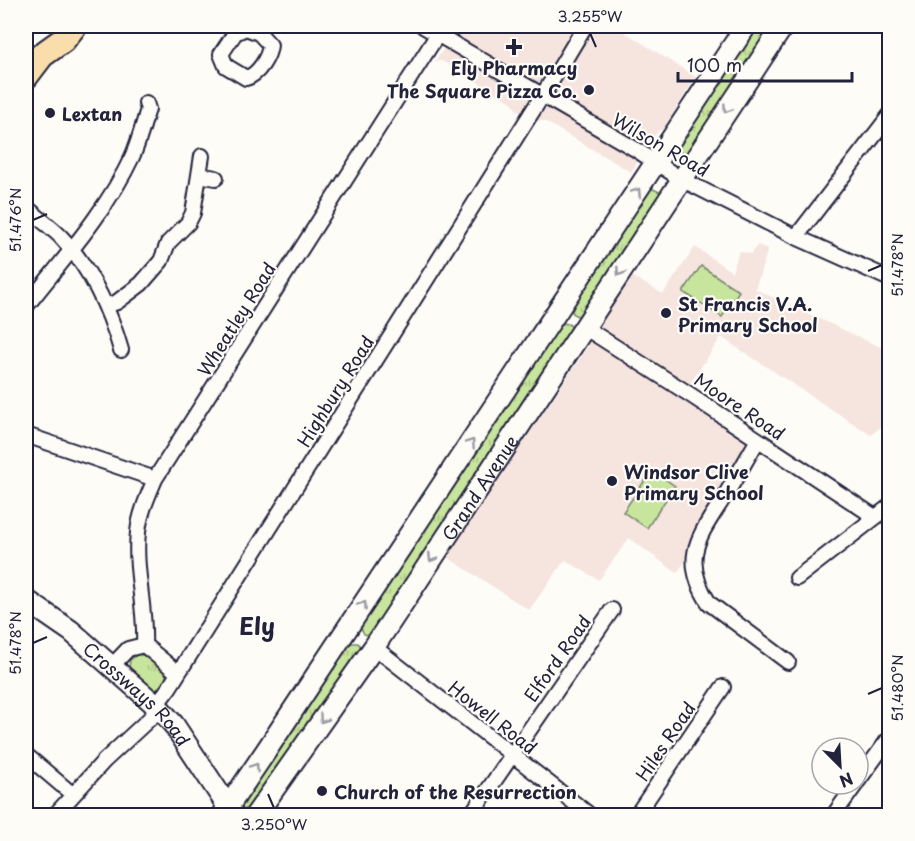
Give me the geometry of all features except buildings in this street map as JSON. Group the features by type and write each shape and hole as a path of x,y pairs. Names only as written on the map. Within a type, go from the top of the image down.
{"highway":[{"path":"42,55 52,26"},
{"path":"26,76 42,55 63,40 74,26"}],"street":[{"name":"Wilson Road","path":"423,26 440,30 681,179 796,237 890,279"},
{"name":"Highbury Road","path":"54,816 72,794 158,707 585,26"},
{"name":"Grand Avenue","path":"228,813 346,630 746,26"},
{"name":"Grand Avenue","path":"255,816 374,647 783,26"},
{"name":"Wheatley Road","path":"144,645 145,630 139,575 138,533 143,507 155,479 440,30"},
{"path":"28,304 91,224 132,157 148,109 146,103"},
{"path":"796,237 890,115"},
{"path":"106,306 117,302 141,284 161,261 168,243 188,223 193,213 201,156"},
{"path":"199,175 216,178"},
{"path":"26,207 59,235 101,294 121,350"},
{"path":"557,312 584,327"},
{"name":"Moore Road","path":"584,327 875,517"},
{"path":"26,435 155,479"},
{"path":"758,440 703,527 696,547 694,567 699,585 709,603 788,662"},
{"path":"797,578 890,506"},
{"name":"Crossways Road","path":"26,600 71,631 158,707 174,725 228,813"},
{"name":"Elford Road","path":"470,816 612,610"},
{"path":"346,630 374,647"},
{"path":"112,666 128,649 144,645 178,673"},
{"name":"Howell Road","path":"374,647 591,816"},
{"name":"Hiles Road","path":"636,816 723,687"},
{"path":"870,764 890,737"},
{"path":"26,755 72,794"},
{"path":"833,816 847,796"}],"shaded area":[{"path":"460,26 615,26 696,77 663,129 658,131 631,172 544,121 538,121 516,109 513,103 442,61 435,61"},
{"path":"757,245 768,249 755,289 889,351 889,420 871,435 721,337 689,385 598,325 630,275 663,294 695,247 732,272 739,251 751,254"},
{"name":"Windsor Clive Primary School","path":"592,340 746,443 691,533 686,560 677,573 629,538 599,580 565,560 529,610 447,557"}],"green space":[{"path":"753,26 775,26 689,157 679,151 676,153 672,150"},
{"path":"649,187 666,195 582,317 575,315 572,312 578,294"},
{"path":"701,266 739,291 722,317 683,292"},
{"path":"560,323 569,324 573,332 370,636 364,634 362,624"},
{"path":"652,470 675,486 647,528 623,512"},
{"path":"350,643 358,643 363,649 249,814 240,813 238,802"},
{"path":"138,654 149,657 166,673 166,681 160,689 152,690 129,669 130,660"}],"place":[{"name":"Ely Pharmacy","path":"514,47"},
{"name":"The Square Pizza Co.","path":"589,90"},
{"name":"Lextan","path":"50,113"},
{"name":"St Francis V.A. Primary School","path":"666,313"},
{"name":"Windsor Clive Primary School","path":"612,481"},
{"name":"Church of the Resurrection","path":"322,791"}],"district":[{"name":"Ely","path":"257,625"}]}
